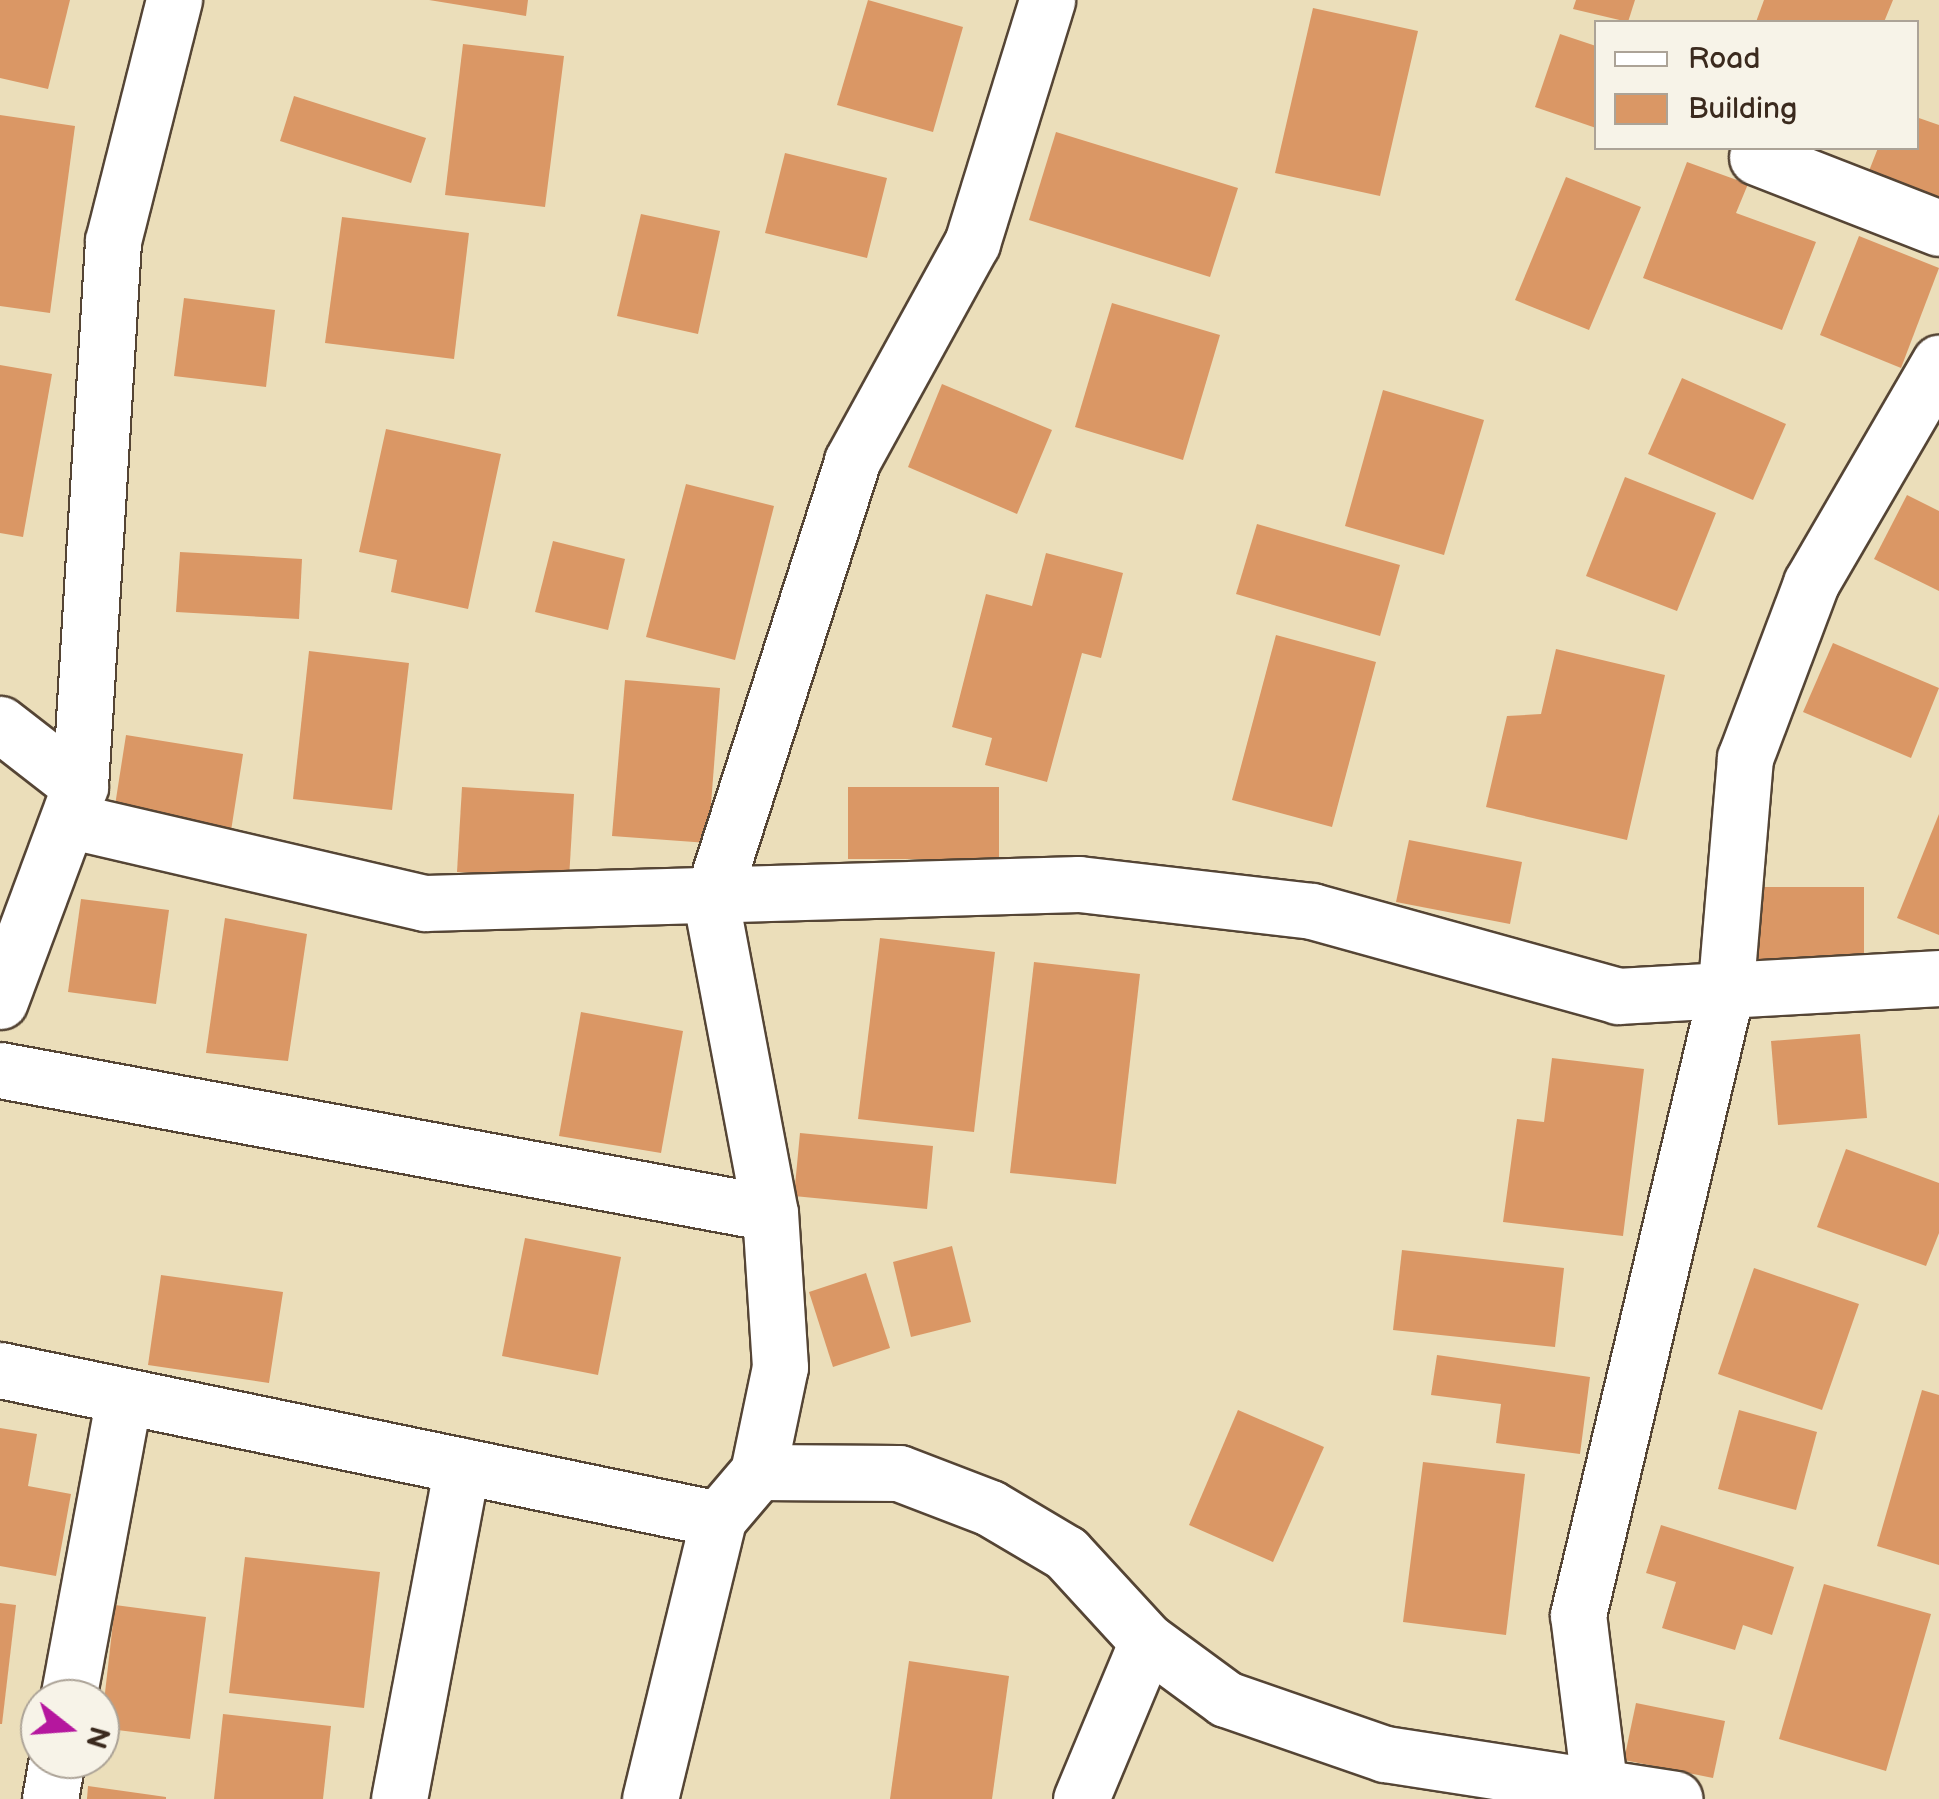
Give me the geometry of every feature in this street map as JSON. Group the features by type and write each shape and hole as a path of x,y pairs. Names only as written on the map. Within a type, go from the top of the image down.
{"street":[{"path":"0,1000 76,804 113,240 174,0"},
{"path":"650,1799 718,1519 758,1472 780,1367 770,1213 711,901 852,461 972,243 1046,0"},
{"path":"1757,157 1939,228"},
{"path":"1601,1793 1578,1616 1725,996 1746,758 1811,583 1939,363"},
{"path":"0,724 76,804 425,903 711,901 1079,884 1312,911 1618,996 1725,996 1939,978"},
{"path":"0,1070 770,1213"},
{"path":"0,1370 718,1519"},
{"path":"72,1679 124,1396"},
{"path":"399,1799 462,1466"},
{"path":"758,1472 898,1473 990,1508 1066,1553 1147,1641 1226,1699 1385,1754 1601,1793 1675,1799"},
{"path":"1081,1799 1147,1641"}],"building":[{"path":"0,0 70,0 48,89 0,78"},
{"path":"429,0 528,0 526,16"},
{"path":"868,0 963,27 933,132 837,105"},
{"path":"1576,0 1635,0 1629,20 1573,9"},
{"path":"1764,0 1893,0 1885,20 1757,20"},
{"path":"1313,8 1418,31 1380,196 1275,173"},
{"path":"1560,34 1594,45 1594,127 1535,107"},
{"path":"463,44 564,56 545,207 445,195"},
{"path":"294,96 426,138 411,183 280,141"},
{"path":"0,115 75,126 50,313 0,306"},
{"path":"1919,118 1939,125 1939,203 1867,176 1877,150 1919,150"},
{"path":"1056,132 1238,188 1210,277 1029,220"},
{"path":"785,153 887,178 867,258 765,233"},
{"path":"1687,162 1748,184 1736,213 1816,242 1782,330 1643,278"},
{"path":"1566,177 1641,207 1589,330 1515,300"},
{"path":"641,214 720,231 698,334 617,316"},
{"path":"342,217 469,233 454,359 325,343"},
{"path":"1859,236 1939,268 1901,368 1820,335"},
{"path":"184,298 275,310 266,387 174,376"},
{"path":"1112,303 1220,335 1183,460 1075,427"},
{"path":"0,365 52,374 23,537 0,533"},
{"path":"1682,378 1786,424 1753,500 1648,454"},
{"path":"942,384 1052,430 1017,514 908,467"},
{"path":"1383,390 1484,420 1444,555 1345,526"},
{"path":"386,429 501,454 468,609 391,592 397,560 359,552"},
{"path":"1625,477 1716,513 1677,611 1586,576"},
{"path":"686,484 774,506 735,660 646,637"},
{"path":"1907,495 1939,511 1939,591 1874,559"},
{"path":"1257,524 1400,565 1380,636 1236,594"},
{"path":"553,541 625,559 608,630 535,612"},
{"path":"180,552 302,559 299,619 176,612"},
{"path":"1046,553 1123,573 1101,658 1082,653 1047,782 985,765 992,738 952,727 986,594 1032,606"},
{"path":"1276,635 1376,662 1332,827 1232,800"},
{"path":"1833,643 1939,688 1911,758 1803,712"},
{"path":"1556,649 1665,675 1627,840 1486,807 1507,716 1541,714"},
{"path":"309,651 409,663 392,810 293,799"},
{"path":"625,680 720,688 708,843 612,836"},
{"path":"126,735 243,754 231,831 114,812"},
{"path":"462,787 574,794 569,879 457,872"},
{"path":"848,787 999,787 999,859 848,859"},
{"path":"1939,814 1939,935 1897,918"},
{"path":"1409,840 1522,862 1510,924 1396,902"},
{"path":"1759,887 1864,887 1864,969 1758,968"},
{"path":"81,899 169,910 156,1004 68,992"},
{"path":"225,918 307,934 288,1061 206,1053"},
{"path":"880,938 995,952 974,1132 858,1119"},
{"path":"1034,962 1140,974 1116,1184 1010,1173"},
{"path":"581,1012 683,1031 661,1153 559,1136"},
{"path":"1860,1034 1867,1118 1778,1125 1771,1041"},
{"path":"1552,1058 1644,1069 1623,1236 1503,1222 1517,1119 1544,1122"},
{"path":"800,1133 933,1146 927,1209 794,1196"},
{"path":"1846,1149 1939,1183 1939,1233 1926,1266 1817,1227"},
{"path":"525,1238 621,1257 598,1375 502,1356"},
{"path":"952,1246 971,1322 911,1337 893,1262"},
{"path":"1402,1250 1564,1268 1555,1347 1393,1330"},
{"path":"1754,1268 1859,1304 1822,1410 1718,1374"},
{"path":"866,1273 890,1348 833,1367 809,1292"},
{"path":"161,1275 283,1292 269,1383 148,1365"},
{"path":"1437,1355 1590,1377 1580,1454 1496,1443 1501,1404 1431,1395"},
{"path":"1922,1390 1939,1395 1939,1565 1877,1546"},
{"path":"1238,1410 1324,1447 1273,1562 1189,1525"},
{"path":"1739,1410 1817,1432 1796,1510 1718,1489"},
{"path":"0,1428 37,1434 28,1486 71,1494 56,1576 0,1566"},
{"path":"1423,1462 1525,1474 1506,1635 1403,1622"},
{"path":"1661,1525 1794,1567 1772,1635 1743,1625 1735,1650 1662,1628 1676,1582 1646,1573"},
{"path":"245,1557 380,1572 364,1708 229,1693"},
{"path":"1824,1584 1931,1614 1886,1771 1779,1739"},
{"path":"0,1603 16,1605 2,1724 0,1724"},
{"path":"115,1605 206,1617 190,1739 120,1730 120,1679 107,1679"},
{"path":"909,1661 1009,1676 992,1799 890,1799"},
{"path":"1636,1703 1725,1721 1713,1778 1624,1760"},
{"path":"223,1714 331,1726 323,1799 214,1799"},
{"path":"88,1786 166,1797 166,1799 87,1799"}]}
